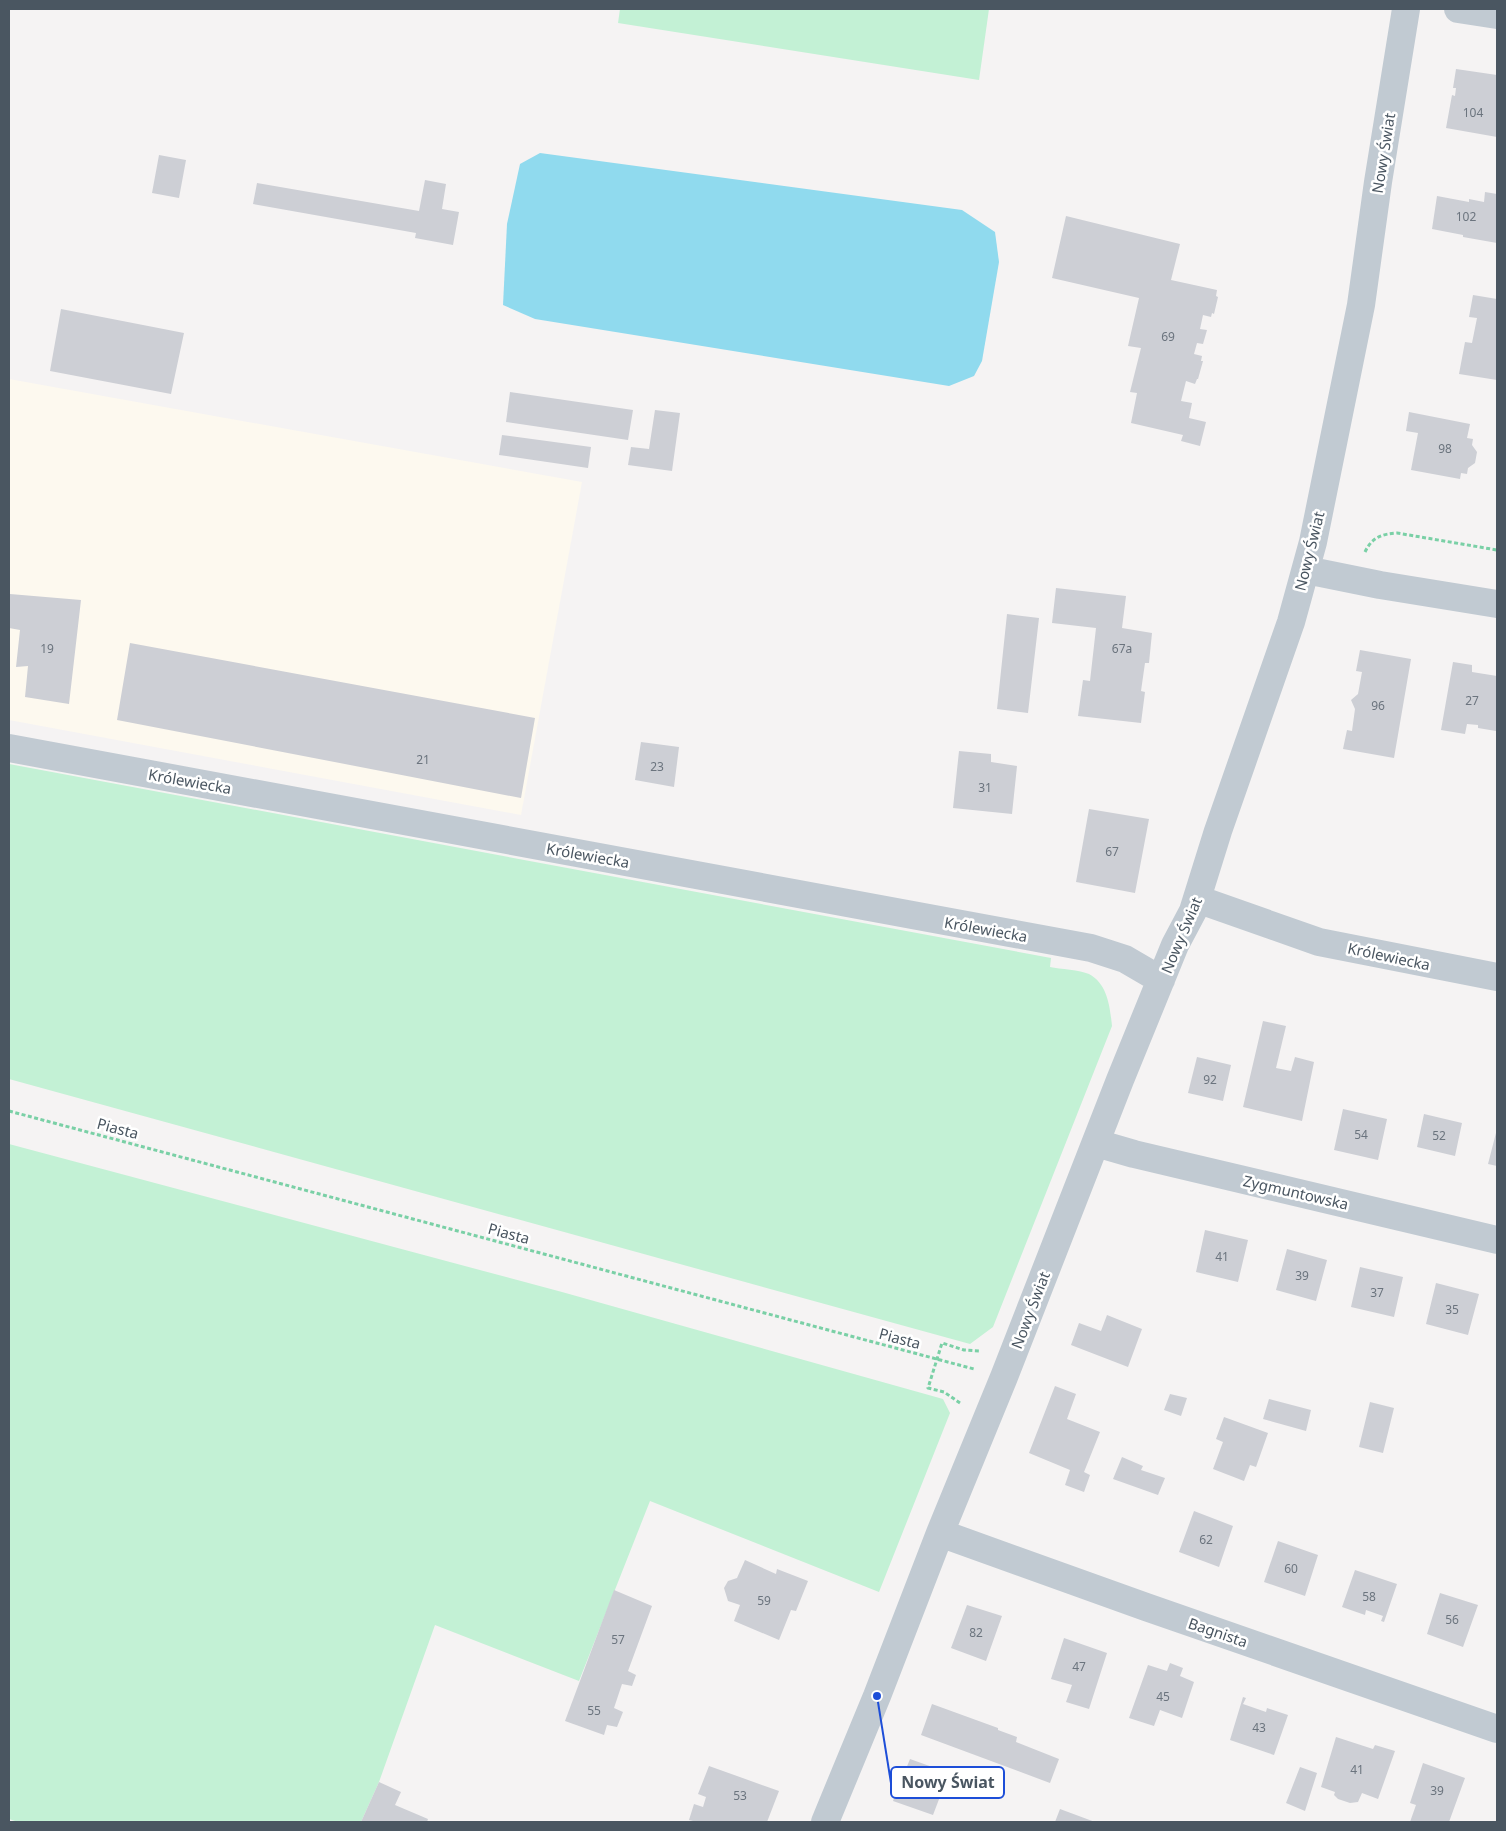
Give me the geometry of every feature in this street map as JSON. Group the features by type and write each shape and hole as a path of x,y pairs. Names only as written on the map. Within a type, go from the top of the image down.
{"street":[{"name":"Nowy Świat","path":"835,1819 873,1705 940,1532 1004,1377 1120,1080 1175,945 1187,924 1197,899 1218,831 1291,622 1306,570 1361,305 1378,182 1406,9"},
{"path":"1458,9 1497,15"},
{"path":"1306,570 1497,604"},
{"name":"Królewiecka","path":"9,748 1091,948 1125,960 1161,980"},
{"name":"Królewiecka","path":"1197,899 1319,942 1497,977"},
{"name":"Zygmuntowska","path":"1096,1143 1134,1154 1497,1240"},
{"name":"Bagnista","path":"940,1532 1146,1607 1497,1729"}],"path":[{"path":"1360,580 1363,559 1370,542 1385,534 1397,532 1497,550"},
{"name":"Piasta","path":"9,1111 1004,1377"},
{"path":"960,1410 960,1402 944,1392 928,1388 942,1343 964,1350 980,1351 987,1345"}],"shaded area":[{"path":"9,379 582,482 521,815 9,720"}],"green space":[{"path":"620,9 989,9 979,80 618,23"},
{"path":"9,764 1051,958 1050,967 1085,973 1095,978 1107,997 1112,1026 993,1327 970,1344 9,1079"},
{"path":"9,1144 562,1292 943,1399 950,1413 879,1592 650,1501 579,1681 435,1625 379,1782 361,1822 18,1822 9,1819"}],"water":[{"path":"540,153 962,210 995,232 999,262 982,361 974,376 949,386 535,319 503,305 507,224 520,164"}],"building":[{"path":"1456,69 1497,75 1497,137 1446,128 1452,95 1455,96 1456,88 1453,88"},
{"path":"159,155 186,160 179,198 152,193"},
{"path":"425,180 446,184 442,209 459,212 453,245 415,238 416,233 253,204 257,183 419,211"},
{"path":"1485,192 1497,194 1497,243 1432,229 1437,196 1469,202 1469,199 1484,202"},
{"path":"1066,216 1180,244 1171,280 1217,290 1216,296 1218,297 1214,314 1212,313 1211,317 1203,315 1200,329 1207,330 1203,344 1197,343 1194,354 1202,356 1201,361 1203,361 1198,379 1195,384 1186,381 1181,401 1192,403 1189,418 1206,422 1200,446 1181,441 1183,435 1131,423 1137,393 1130,392 1141,348 1128,346 1139,298 1052,278"},
{"path":"1473,295 1497,299 1497,380 1459,374 1465,342 1472,343 1477,318 1469,317"},
{"path":"61,309 184,333 171,394 50,371"},
{"path":"510,392 633,410 628,440 506,422"},
{"path":"655,410 680,413 672,471 628,465 631,447 649,449"},
{"path":"1409,412 1470,424 1467,438 1473,439 1472,445 1477,452 1475,463 1468,468 1467,474 1461,473 1460,479 1411,470 1418,433 1406,431"},
{"path":"502,435 591,447 588,468 499,455"},
{"path":"1056,588 1126,596 1122,628 1152,633 1149,663 1145,663 1141,691 1145,692 1141,723 1078,716 1083,680 1090,681 1096,628 1052,623"},
{"path":"10,594 81,600 69,704 25,697 28,666 16,667 20,630 9,628"},
{"path":"1007,614 1039,618 1028,713 997,709"},
{"path":"130,643 535,718 521,798 117,720"},
{"path":"1360,650 1411,659 1394,758 1343,749 1347,730 1352,731 1355,709 1351,700 1358,694 1362,672 1356,671"},
{"path":"1453,662 1472,665 1472,672 1497,676 1496,731 1478,728 1478,725 1467,724 1465,734 1441,730"},
{"path":"641,742 679,747 674,787 635,780"},
{"path":"959,751 991,754 991,762 1017,766 1012,814 953,808"},
{"path":"1089,809 1149,819 1135,893 1076,882"},
{"path":"1263,1021 1286,1026 1276,1068 1291,1071 1295,1057 1314,1062 1302,1121 1243,1107"},
{"path":"1197,1057 1231,1065 1223,1101 1188,1093"},
{"path":"1343,1109 1387,1119 1378,1160 1334,1150"},
{"path":"1424,1114 1462,1123 1455,1156 1417,1147"},
{"path":"1497,1129 1497,1166 1488,1164"},
{"path":"1205,1230 1248,1240 1238,1282 1196,1272"},
{"path":"1287,1249 1327,1260 1316,1301 1276,1290"},
{"path":"1360,1267 1403,1277 1394,1317 1351,1307"},
{"path":"1436,1283 1479,1294 1468,1335 1426,1324"},
{"path":"1107,1315 1142,1329 1128,1367 1071,1345 1079,1323 1101,1331"},
{"path":"1055,1386 1076,1394 1067,1419 1100,1432 1084,1472 1090,1475 1084,1492 1065,1485 1070,1470 1029,1453"},
{"path":"1170,1394 1187,1398 1181,1416 1164,1410"},
{"path":"1269,1399 1311,1410 1306,1431 1263,1419"},
{"path":"1370,1402 1394,1408 1383,1453 1359,1447"},
{"path":"1224,1417 1268,1433 1256,1467 1250,1465 1244,1481 1213,1469 1223,1442 1216,1439"},
{"path":"1122,1457 1143,1466 1141,1470 1165,1478 1158,1495 1113,1479"},
{"path":"1194,1511 1233,1526 1219,1567 1179,1552"},
{"path":"1278,1541 1318,1555 1305,1596 1264,1582"},
{"path":"745,1560 776,1574 777,1569 808,1581 796,1611 791,1610 779,1640 734,1621 740,1605 728,1601 724,1588 728,1581 737,1578"},
{"path":"1355,1570 1397,1584 1384,1622 1381,1621 1383,1616 1366,1610 1365,1615 1342,1607"},
{"path":"614,1590 652,1606 628,1671 636,1675 632,1686 622,1684 614,1708 623,1712 617,1727 607,1725 604,1735 565,1721"},
{"path":"1440,1593 1478,1605 1463,1647 1427,1634"},
{"path":"967,1605 1002,1616 986,1661 951,1648"},
{"path":"1064,1638 1107,1653 1089,1709 1066,1702 1072,1685 1051,1679"},
{"path":"1170,1663 1183,1668 1180,1676 1194,1682 1182,1718 1160,1710 1154,1726 1129,1718 1148,1665 1167,1671"},
{"path":"1243,1697 1246,1698 1243,1704 1266,1712 1267,1708 1288,1715 1274,1755 1230,1740"},
{"path":"932,1704 998,1728 998,1730 1017,1737 1016,1742 1059,1759 1050,1783 921,1735"},
{"path":"1336,1737 1373,1749 1375,1745 1395,1751 1378,1799 1362,1793 1358,1802 1350,1803 1338,1799 1334,1795 1335,1792 1321,1787"},
{"path":"910,1759 949,1773 933,1815 893,1801"},
{"path":"1423,1763 1465,1778 1449,1822 1410,1822 1416,1805 1410,1803"},
{"path":"709,1766 779,1791 767,1822 697,1822 689,1820 694,1804 703,1807 706,1797 698,1794"},
{"path":"1300,1767 1317,1773 1305,1811 1286,1803"},
{"path":"379,1782 401,1792 395,1805 428,1819 427,1822 361,1822"},
{"path":"1060,1809 1095,1822 1055,1822"}],"place":[{"name":"Nowy Świat","path":"877,1696"}]}
